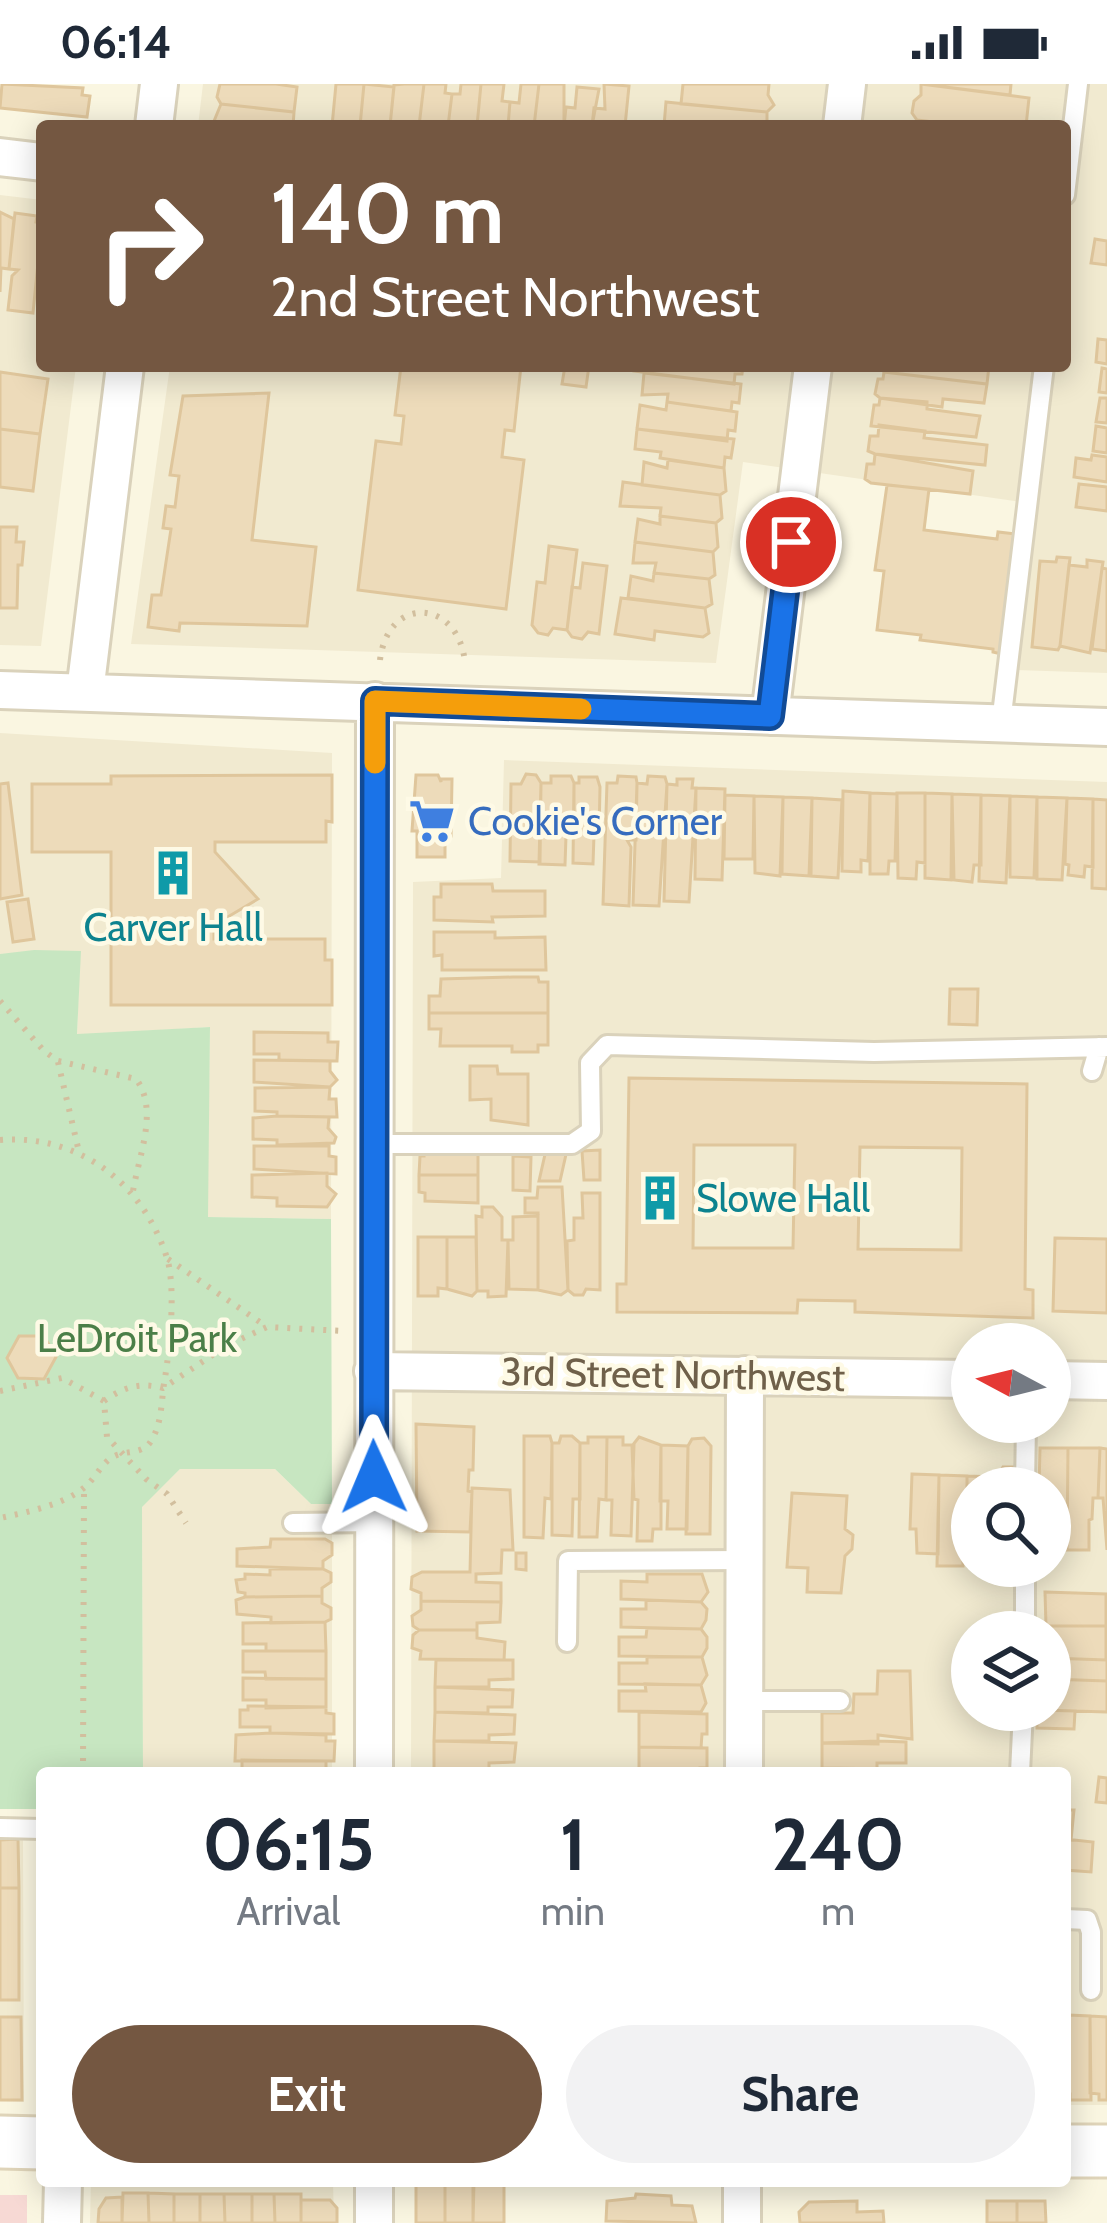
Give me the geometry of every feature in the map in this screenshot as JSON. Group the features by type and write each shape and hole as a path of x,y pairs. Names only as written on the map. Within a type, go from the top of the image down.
{"street":[{"path":"155,120 159,84"},
{"path":"843,120 847,84"},
{"path":"0,157 36,161"},
{"path":"85,692 123,372"},
{"path":"770,716 812,372"},
{"path":"0,690 1107,727"},
{"path":"374,1767 375,701"},
{"name":"3rd Street Northwest","path":"374,1371 951,1379"},
{"path":"744,1767 745,1376"},
{"path":"1071,1380 1107,1381"},
{"path":"0,2143 36,2143"},
{"path":"1071,2151 1107,2151"},
{"path":"62,2223 63,2187"},
{"path":"374,2187 374,2223"},
{"path":"742,2187 742,2223"}],"lane":[{"path":"1071,144 1078,84"},
{"path":"1000,724 1043,372"},
{"path":"374,1144 572,1144 591,1131 590,1063 607,1045 874,1052 1103,1047 1092,1071"},
{"path":"293,1523 375,1522"},
{"path":"567,1642 568,1562 745,1560"},
{"path":"744,1701 840,1702"},
{"path":"1020,1767 1022,1731"},
{"path":"0,1828 36,1829"},
{"path":"1071,1919 1087,1920 1091,1932 1091,1990"}],"path":[{"path":"380,660 382,638 392,624 405,616 424,615 454,626 463,641 465,663"},
{"path":"0,1001 58,1061 136,1078 144,1089 150,1109 133,1191"},
{"path":"58,1061 80,1152"},
{"path":"0,1140 38,1139 80,1152 106,1167 133,1191 168,1259 268,1327 338,1331"},
{"path":"0,1518 85,1489 110,1459 142,1450 152,1440 162,1407 168,1356 168,1259"},
{"path":"104,1401 123,1388 148,1384 163,1388 206,1358 268,1327"},
{"path":"0,1391 62,1378 104,1401"},
{"path":"104,1401 107,1437 167,1494 186,1523"},
{"path":"83,1767 85,1489"}],"shaded area":[{"path":"203,84 1107,84 1107,673 1013,670 1035,504 743,462 716,663 131,644 169,372 1071,372 1071,120 199,120"},
{"path":"0,195 36,199 36,372 75,372 41,646 0,645"},
{"path":"0,733 332,753 331,1219 207,1217 210,1027 77,1035 80,951 0,954"},
{"path":"504,760 1107,782 1107,2105 1071,2105 1071,1767 411,1767 413,882 501,878"},
{"path":"180,1469 275,1469 311,1504 332,1504 332,1767 143,1767 142,1506"},
{"path":"0,1834 23,1835 24,2102 0,2101"},
{"path":"91,2187 333,2187 334,2223 90,2223"},
{"path":"0,2195 27,2195 27,2223 0,2223"}],"green space":[{"name":"LeDroit Park","path":"81,951 77,1034 210,1027 208,1217 331,1219 332,1504 311,1504 275,1469 180,1469 142,1507 143,1767 36,1767 36,1809 0,1809 0,954"}],"building":[{"path":"2,84 83,88 82,95 90,96 87,117 0,108"},
{"path":"220,84 297,87 294,112 221,104 217,97"},
{"path":"336,84 364,84 361,120 333,120"},
{"path":"364,84 394,87 391,120 361,120"},
{"path":"424,84 420,120 391,120 394,85"},
{"path":"424,84 446,84 445,93 452,94 449,120 420,120"},
{"path":"461,84 481,84 478,120 449,120 452,94 460,94"},
{"path":"481,84 504,84 502,101 510,102 508,120 478,120"},
{"path":"521,84 539,84 535,120 508,120 510,102 519,103"},
{"path":"539,84 564,84 564,120 535,120"},
{"path":"604,84 629,86 626,120 593,120 594,108 605,109"},
{"path":"683,84 769,84 774,105 767,112 681,104"},
{"path":"921,84 1029,98 1027,120 917,120 912,113"},
{"path":"921,84 1011,84 1010,95"},
{"path":"577,87 599,89 593,120 565,120 566,107 575,108"},
{"path":"666,102 767,112 767,120 664,120"},
{"path":"221,104 294,112 293,120 214,120"},
{"path":"0,212 14,219 9,269 1,268 0,292"},
{"path":"15,213 36,216 33,313 8,310 12,276 18,270 9,269"},
{"path":"1095,239 1107,241 1107,265 1091,263"},
{"path":"1098,339 1107,340 1107,364 1096,362"},
{"path":"1102,368 1107,369 1107,393 1099,392"},
{"path":"0,372 48,379 40,434 0,429"},
{"path":"400,372 520,372 514,431 505,430 502,457 524,460 506,609 358,590 376,441 401,444 404,416 395,415"},
{"path":"564,372 588,372 586,387 562,384"},
{"path":"642,372 742,372 735,374 734,384"},
{"path":"884,372 988,372 987,384"},
{"path":"884,372 987,384 984,403 943,399 942,407 880,398 875,394"},
{"path":"644,373 741,384 739,403 732,402 731,411 667,402 668,394 642,395"},
{"path":"269,393 252,540 316,547 307,626 180,623 179,631 148,627 152,595 161,595 171,529 163,528 166,506 175,507 179,476 170,475 183,396"},
{"path":"880,398 927,402 927,409 980,416 976,437 871,426"},
{"path":"1100,398 1107,398 1107,423 1096,422"},
{"path":"667,402 737,412 735,431 728,430 727,441 637,429 640,405 666,410"},
{"path":"879,425 925,431 924,438 987,445 985,465 875,454 868,451 870,436 878,436"},
{"path":"1096,426 1107,428 1107,453 1093,451"},
{"path":"0,429 40,434 33,491 0,487"},
{"path":"637,429 734,439 731,458 725,457 724,468 660,458 661,452 635,449"},
{"path":"875,454 973,471 970,494 871,483 865,479 867,464 874,464"},
{"path":"1092,455 1107,457 1107,482 1074,477 1076,458 1091,460"},
{"path":"668,460 724,468 726,491 720,495 642,485 644,462 667,468"},
{"path":"623,482 720,495 722,518 716,523 660,516 661,508 620,506"},
{"path":"1079,484 1107,487 1107,511 1076,507"},
{"path":"887,485 929,489 924,530 997,539 998,532 1016,534 1001,654 877,630 884,571 875,570"},
{"path":"660,516 716,523 718,547 713,552 635,542 638,519 660,524"},
{"path":"0,527 17,527 16,542 24,542 17,608 0,608"},
{"path":"635,542 713,552 715,575 709,579 654,573 656,563 633,563"},
{"path":"549,546 577,550 567,630 553,628 548,635 538,633 532,625 537,582 545,583"},
{"path":"1057,557 1070,558 1060,646 1058,650 1032,647 1040,561 1056,562"},
{"path":"1087,560 1103,562 1090,653 1060,646 1069,565 1087,567"},
{"path":"583,563 607,566 599,634 588,632 582,639 567,630 572,587 580,588"},
{"path":"1102,568 1107,569 1107,651 1092,649"},
{"path":"654,573 709,579 712,604 705,608 628,598 631,576 653,581"},
{"path":"621,598 705,608 709,633 703,637 655,631 654,640 615,634"},
{"path":"526,774 536,775 541,783 540,862 510,861 511,784 521,784"},
{"name":"Carver Hall","path":"332,775 332,822 326,821 326,842 215,842 215,852 258,899 214,925 214,939 325,939 325,960 332,960 332,1005 111,1005 111,852 32,852 32,784 111,784 111,776"},
{"name":"Cookie's Corner","path":"416,775 438,775 441,782 452,779 451,836 445,836 445,857 417,857 417,831 412,831"},
{"path":"551,776 571,776 574,783 574,835 566,836 565,865 539,864 541,783 551,783"},
{"path":"618,776 636,777 637,783 636,840 627,840 631,847 629,906 603,904 607,783 617,783"},
{"path":"648,776 665,777 667,784 659,906 633,905 637,783 647,784"},
{"path":"579,777 597,777 600,787 593,864 573,863 574,783 579,783"},
{"path":"677,779 693,779 692,788 696,788 689,902 664,901 667,784 677,785"},
{"path":"8,783 22,895 0,899 0,784"},
{"path":"696,788 725,789 722,880 695,879"},
{"path":"843,791 870,793 868,861 861,860 861,872 842,871"},
{"path":"870,793 897,794 895,861 889,861 888,874 870,874"},
{"path":"897,793 925,793 925,863 917,862 916,879 898,878"},
{"path":"925,793 952,794 951,880 925,878"},
{"path":"952,794 981,795 981,865 974,865 972,882 954,880"},
{"path":"725,795 754,796 753,859 724,859"},
{"path":"981,795 1010,796 1006,883 979,881"},
{"path":"754,796 783,797 780,876 755,873"},
{"path":"1010,796 1037,797 1034,878 1010,877"},
{"path":"783,797 812,798 809,876 782,874"},
{"path":"1037,797 1067,798 1062,880 1037,879"},
{"path":"812,798 842,800 838,878 811,876"},
{"path":"1067,798 1093,799 1093,867 1085,866 1084,877 1068,875 1065,864"},
{"path":"1093,799 1107,800 1107,889 1092,888"},
{"path":"441,884 545,891 545,916 492,917 493,922 434,920 434,897 441,897"},
{"path":"28,899 34,939 13,942 7,902"},
{"path":"434,932 545,937 546,970 442,970 442,955 434,956"},
{"path":"538,977 539,982 548,982 548,1013 429,1013 429,996 440,996 441,979"},
{"path":"950,989 978,989 977,1025 949,1024"},
{"path":"429,1013 548,1013 548,1045 538,1045 538,1052 512,1052 512,1046 440,1046 441,1029 429,1029"},
{"path":"254,1032 328,1033 328,1042 338,1042 337,1061 279,1060 279,1054 254,1054"},
{"path":"254,1060 330,1061 337,1080 330,1087 254,1082"},
{"path":"470,1066 497,1066 498,1074 528,1074 528,1125 491,1120 491,1099 470,1100"},
{"name":"Slowe Hall","path":"629,1078 1027,1084 1025,1289 1033,1290 1033,1318 855,1312 855,1301 798,1300 797,1313 617,1312 617,1284 626,1284","holes":["694,1145 795,1145 793,1248 693,1248","860,1147 962,1148 961,1250 858,1249"]},
{"path":"330,1087 329,1099 336,1099 337,1117 255,1111 255,1088"},
{"path":"329,1117 334,1143 277,1145 277,1140 253,1139 253,1118"},
{"path":"254,1146 329,1146 329,1156 336,1157 336,1174 254,1169"},
{"path":"424,1146 478,1146 478,1175 419,1175"},
{"path":"546,1150 567,1150 560,1181 539,1181"},
{"path":"600,1150 600,1180 584,1180 582,1151"},
{"path":"513,1156 531,1157 530,1191 513,1190"},
{"path":"327,1173 327,1186 336,1194 327,1207 277,1206 277,1198 252,1197 252,1175"},
{"path":"419,1175 478,1175 478,1203 425,1201 425,1193 419,1192"},
{"path":"538,1187 562,1187 568,1290 561,1295 538,1290 538,1213 525,1213 525,1198 537,1198"},
{"path":"582,1193 600,1193 600,1290 586,1289 583,1295 574,1295 568,1290 567,1241 574,1240 574,1218 583,1218"},
{"path":"482,1207 493,1207 502,1217 502,1240 508,1240 506,1296 488,1297 488,1291 477,1291 476,1216 482,1217"},
{"path":"538,1216 538,1290 509,1289 508,1240 513,1240 513,1217"},
{"path":"418,1237 447,1237 447,1289 438,1288 438,1296 418,1296"},
{"path":"447,1237 476,1237 477,1291 472,1296 447,1289"},
{"path":"1055,1238 1107,1239 1107,1313 1053,1311"},
{"path":"19,1336 44,1336 56,1357 44,1379 18,1378 7,1358"},
{"path":"416,1424 474,1427 470,1532 417,1531"},
{"path":"524,1436 550,1436 552,1443 551,1499 545,1498 543,1538 524,1537"},
{"path":"561,1436 572,1436 580,1443 580,1499 573,1499 572,1536 552,1535 552,1443 559,1443"},
{"path":"588,1437 607,1437 606,1500 599,1499 597,1537 579,1537 580,1443 588,1443"},
{"path":"607,1437 623,1437 623,1445 634,1445 631,1536 611,1535"},
{"path":"639,1437 661,1445 661,1529 653,1529 652,1541 637,1541 632,1446"},
{"path":"704,1438 711,1446 710,1534 686,1534 688,1446 692,1439"},
{"path":"661,1445 688,1446 687,1529 667,1529 668,1501 660,1501"},
{"path":"1040,1448 1068,1448 1068,1467 1040,1467"},
{"path":"1068,1448 1100,1448 1089,1550 1071,1550"},
{"path":"1100,1448 1107,1449 1107,1550 1103,1498 1098,1498"},
{"path":"912,1474 939,1475 938,1554 917,1553 916,1529 910,1529"},
{"path":"939,1475 951,1475 951,1566 937,1566"},
{"path":"472,1488 510,1490 513,1550 502,1550 501,1573 476,1574 476,1582 501,1583 501,1602 421,1601 421,1593 411,1589 412,1577 422,1572 470,1572"},
{"path":"792,1493 847,1496 845,1529 853,1535 841,1593 807,1592 808,1568 787,1567"},
{"path":"271,1539 325,1539 332,1543 332,1555 323,1561 323,1569 237,1566 237,1549 270,1547"},
{"path":"516,1553 526,1553 526,1570 516,1569"},
{"path":"270,1569 323,1569 331,1573 331,1582 322,1588 322,1596 245,1597 238,1592 236,1580 245,1579 245,1574 270,1575"},
{"path":"647,1574 702,1574 708,1592 701,1602 621,1599 621,1581 647,1582"},
{"path":"1045,1592 1106,1594 1106,1626 1071,1626 1071,1611 1046,1611"},
{"path":"322,1596 322,1603 331,1608 331,1619 325,1622 271,1623 271,1617 237,1614 236,1600 245,1597"},
{"path":"646,1600 701,1602 707,1609 706,1620 701,1629 621,1627 621,1609 646,1609"},
{"path":"421,1601 501,1602 500,1622 477,1623 477,1630 419,1630 412,1616 421,1610"},
{"path":"325,1622 326,1651 266,1651 266,1644 243,1644 243,1623"},
{"path":"1071,1626 1106,1626 1106,1660 1071,1659"},
{"path":"647,1628 701,1629 707,1648 702,1657 619,1656 619,1637 646,1637"},
{"path":"419,1630 477,1630 477,1638 505,1642 504,1660 420,1659 421,1651 412,1648 413,1635"},
{"path":"243,1651 326,1651 326,1679 266,1679 265,1672 243,1672"},
{"path":"647,1657 702,1657 707,1675 701,1685 619,1684 619,1663 647,1663"},
{"path":"1071,1659 1107,1660 1107,1681 1071,1680"},
{"path":"436,1660 513,1660 513,1679 489,1680 489,1687 435,1687"},
{"path":"878,1671 910,1671 912,1739 878,1735 878,1744 822,1743 822,1713 853,1713 854,1694 877,1694"},
{"path":"243,1678 326,1679 326,1707 266,1708 266,1700 243,1700"},
{"path":"1071,1680 1107,1681 1107,1712 1071,1711"},
{"path":"645,1684 701,1685 706,1703 701,1712 619,1711 619,1691 646,1691"},
{"path":"435,1687 513,1690 512,1707 488,1707 488,1713 435,1712"},
{"path":"248,1706 326,1707 326,1713 334,1714 334,1734 270,1733 270,1727 240,1727 240,1710"},
{"path":"435,1712 515,1715 514,1734 489,1735 489,1741 434,1741"},
{"path":"639,1712 707,1714 701,1748 639,1747"},
{"path":"236,1735 326,1735 326,1741 335,1741 334,1761 235,1761"},
{"path":"434,1741 516,1743 514,1762 434,1767"},
{"path":"906,1742 906,1763 822,1767 822,1743"},
{"path":"639,1747 707,1748 707,1767 639,1767"},
{"path":"242,1760 326,1761 326,1767 242,1767"},
{"path":"1099,1777 1107,1778 1107,1803 1096,1802"},
{"path":"18,1839 19,1888 0,1888 0,1840"},
{"path":"1071,1840 1093,1842 1091,1872 1071,1870"},
{"path":"0,1888 19,1888 19,2000 0,2000"},
{"path":"1071,2015 1090,2016 1091,2100 1071,2100"},
{"path":"1090,2016 1107,2017 1107,2100 1090,2093"},
{"path":"0,2017 21,2017 22,2100 0,2100"},
{"path":"416,2187 445,2187 445,2223 416,2223"},
{"path":"445,2187 473,2187 473,2223 445,2223"},
{"path":"474,2187 504,2187 504,2223 473,2223"},
{"path":"123,2193 148,2193 149,2223 122,2223"},
{"path":"148,2193 174,2194 174,2223 149,2223"},
{"path":"174,2194 200,2194 200,2223 174,2223"},
{"path":"200,2194 224,2194 225,2223 200,2223"},
{"path":"224,2194 252,2194 252,2223 225,2223"},
{"path":"252,2194 274,2194 275,2223 252,2223"},
{"path":"274,2194 301,2194 301,2223 275,2223"},
{"path":"636,2194 671,2196 672,2205 692,2206 696,2223 606,2221 607,2201 635,2198"},
{"path":"122,2197 122,2223 98,2223 106,2198"},
{"path":"301,2200 330,2200 337,2208 337,2223 301,2223"},
{"path":"857,2201 857,2212 883,2211 884,2223 800,2223 799,2212 809,2202"},
{"path":"987,2201 1017,2201 1017,2223 987,2223"},
{"path":"1017,2201 1045,2201 1046,2223 1017,2223"}],"slow traffic":[{"path":"375,763 375,701 581,709"}],"place":[{"name":"Cookie's Corner","path":"432,821"},
{"name":"Carver Hall","path":"173,873"},
{"name":"Slowe Hall","path":"660,1198"}],"route":[{"path":"374,1477 375,701 770,716 791,542"}]}
